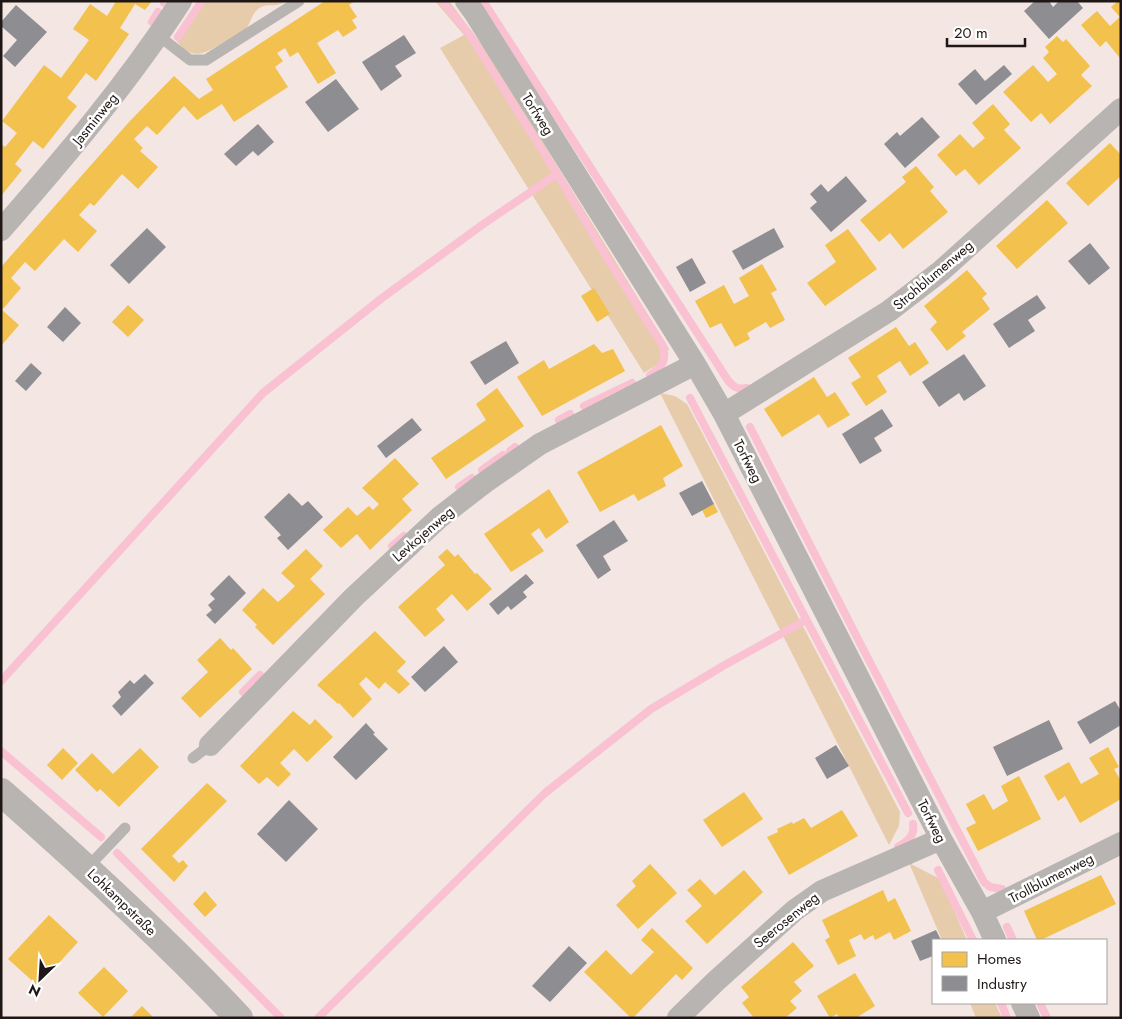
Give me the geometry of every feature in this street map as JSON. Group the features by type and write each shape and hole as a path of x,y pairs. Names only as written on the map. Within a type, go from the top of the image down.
{"street":[{"name":"Jasminweg","path":"1,230 126,81 159,36 181,1"},
{"name":"Torfweg","path":"466,1 695,364 724,414 941,839 982,912 995,939"},
{"name":"Strohblumenweg","path":"724,414 889,311 941,271 1121,109"},
{"name":"Levkojenweg","path":"202,751 354,597 448,511 540,444 695,364"},
{"name":"Lohkampstraße","path":"1,792 87,868 239,1018"},
{"name":"Seerosenweg","path":"678,1018 716,980 795,910 822,891 941,839"},
{"name":"Trollblumenweg","path":"982,912 1121,843"},
{"path":"1022,1004 1029,1018"}],"lane":[{"path":"159,36 190,60 206,60 299,1"},
{"path":"87,868 126,828"}],"shaded area":[{"path":"198,1 287,1 261,7 255,12 242,33 211,50 198,54 186,50 174,37"},
{"path":"435,1 449,1 488,53 669,349 661,362 644,373 440,48 464,35"},
{"path":"660,393 675,396 687,404 900,812 899,826 889,845"},
{"path":"909,863 940,879 967,939 942,939"},
{"path":"970,1004 995,1004 1002,1018 976,1018"}],"building: Homes":[{"path":"112,1 152,1 145,10 135,4 120,28 129,34 113,57 96,81 86,73 67,98 77,106 43,149 33,141 15,164 22,170 1,196 1,144 5,147 17,133 2,121 44,65 61,78 89,40 73,29 90,4 107,16 115,3"},
{"path":"325,1 355,1 349,5 357,17 352,20 357,28 343,37 338,30 317,43 336,73 318,84 298,52 290,57 285,48 277,53 283,61 275,67 288,87 234,122 222,104 197,120 184,106 157,135 147,126 134,139 143,148 140,151 158,167 138,189 122,174 94,206 90,203 79,215 97,231 78,252 64,239 35,271 25,262 11,278 21,288 2,310 19,325 1,346 1,267 129,122 174,76 199,99 213,90 206,79"},
{"path":"1118,1 1121,1 1120,58 1106,41 1100,47 1081,25 1097,11 1110,26 1120,17 1111,7"},
{"path":"1057,36 1063,42 1066,39 1090,66 1081,75 1092,86 1050,124 1041,113 1031,122 1003,92 1033,65 1048,82 1057,74 1043,58 1049,52 1045,47"},
{"path":"993,104 1010,124 1004,130 1021,148 979,185 965,169 956,176 937,155 960,134 973,148 985,138 972,123"},
{"path":"1110,143 1121,155 1121,176 1088,206 1066,183"},
{"path":"916,166 934,187 930,191 948,212 903,249 890,233 879,242 860,220 906,182 902,177"},
{"path":"1047,200 1068,223 1017,269 996,246"},
{"path":"848,229 877,269 825,306 807,283 836,262 825,245"},
{"path":"762,264 777,290 771,293 785,320 770,328 766,322 747,333 750,339 735,347 721,323 710,328 695,301 724,285 734,304 749,296 739,278"},
{"path":"967,270 987,294 982,298 990,309 962,332 966,336 947,351 930,329 937,322 924,306"},
{"path":"594,288 610,314 597,322 581,296"},
{"path":"128,305 144,320 128,337 112,322"},
{"path":"896,327 909,346 915,342 929,363 910,376 900,361 877,376 887,392 866,406 851,383 861,377 848,358"},
{"path":"594,344 602,353 613,349 625,371 542,416 517,377 544,360 549,369"},
{"path":"814,377 827,397 835,392 850,415 828,428 819,414 782,437 764,409"},
{"path":"497,388 524,426 446,479 431,458 486,420 476,404"},
{"path":"661,425 683,466 663,478 666,486 638,501 634,494 600,512 577,472"},
{"path":"395,458 419,484 402,499 412,510 370,550 357,534 341,548 323,530 348,507 357,516 369,506 373,510 379,504 362,488"},
{"path":"549,489 569,522 546,539 539,528 531,534 544,551 511,572 484,534"},
{"path":"714,504 718,512 706,518 702,510"},
{"path":"306,549 323,566 310,579 325,594 273,645 255,627 257,625 242,610 263,588 278,602 286,595 295,586 281,573"},
{"path":"447,549 455,557 458,554 475,574 477,573 492,589 467,611 452,594 436,609 445,620 425,637 398,607 445,565 438,557"},
{"path":"375,631 406,662 397,671 410,684 399,694 385,682 379,689 366,677 359,684 372,699 353,718 339,703 317,685"},
{"path":"220,638 231,650 233,648 252,669 200,718 181,698 208,672 197,660"},
{"path":"293,711 310,725 315,719 333,737 307,762 294,749 280,763 291,774 278,787 267,777 259,784 240,766"},
{"path":"1108,747 1119,767 1114,769 1121,781 1121,799 1080,823 1065,796 1058,801 1044,776 1069,762 1081,784 1099,774 1089,758"},
{"path":"63,748 78,763 62,780 47,765"},
{"path":"140,748 159,767 119,807 100,789 97,792 75,770 92,753 113,774"},
{"path":"1019,776 1041,819 978,851 966,828 976,823 966,804 984,794 993,810 1008,801 1001,786"},
{"path":"207,783 227,801 172,856 179,863 183,860 188,866 174,882 141,849"},
{"path":"744,792 763,819 722,847 703,820"},
{"path":"842,810 858,836 789,875 767,837 778,832 777,829 804,818 811,828"},
{"path":"650,864 677,893 638,929 616,905 636,886 632,881"},
{"path":"744,870 763,892 707,944 685,921 702,906 687,890 700,879 715,895"},
{"path":"1101,875 1116,904 1043,939 1037,939 1024,911"},
{"path":"883,890 888,902 895,898 911,931 894,940 890,932 875,940 873,935 864,940 861,934 849,940 856,956 838,965 825,940 830,937 822,920"},
{"path":"205,891 217,905 205,917 193,904"},
{"path":"49,915 78,942 38,986 8,959"},
{"path":"652,928 693,968 682,980 676,974 631,1018 584,972 606,950 631,975 654,952 641,940"},
{"path":"793,942 814,966 794,982 802,991 790,1001 797,1008 785,1018 754,1018 742,1003 749,997 741,987"},
{"path":"104,967 128,991 103,1017 78,993"},
{"path":"855,973 875,1006 856,1018 839,1018 837,1014 830,1018 817,996"},
{"path":"142,1006 154,1018 130,1018"}],"building: Industry":[{"path":"1035,1 1049,1 1053,7 1059,1 1077,1 1083,8 1049,39 1024,11"},
{"path":"16,5 47,32 15,67 3,56 17,40 1,26 1,22"},
{"path":"404,35 416,53 395,66 402,76 381,91 362,62"},
{"path":"1004,65 1012,74 976,105 958,84 975,69 985,81"},
{"path":"336,79 359,109 328,132 305,102"},
{"path":"922,117 940,137 905,168 884,144 897,132 900,136"},
{"path":"258,124 274,142 258,156 253,151 236,166 224,154"},
{"path":"846,176 867,201 831,232 810,208 817,202 810,194 821,184 828,192"},
{"path":"147,228 166,247 129,284 110,265"},
{"path":"774,228 784,247 743,270 732,251"},
{"path":"1090,243 1110,268 1089,285 1068,261"},
{"path":"692,258 706,283 690,292 676,267"},
{"path":"1037,295 1046,308 1028,320 1035,331 1009,348 993,324"},
{"path":"65,307 81,323 63,342 47,327"},
{"path":"506,341 519,363 485,385 470,362"},
{"path":"964,354 986,386 964,401 959,393 939,407 922,382"},
{"path":"31,363 42,373 26,391 15,381"},
{"path":"882,409 893,426 874,438 882,451 860,464 842,434"},
{"path":"412,418 422,430 386,458 377,446"},
{"path":"702,481 714,504 692,516 679,493"},
{"path":"289,493 302,506 308,501 323,517 288,550 277,538 281,535 264,517"},
{"path":"614,520 628,541 603,556 611,570 598,579 576,545"},
{"path":"526,574 534,583 523,592 527,597 511,610 508,606 498,615 489,604"},
{"path":"229,575 246,593 215,624 206,615 212,610 208,605 215,599 210,594"},
{"path":"444,646 458,662 425,692 411,677"},
{"path":"145,674 154,683 121,716 112,706 121,697 118,692 130,680 134,684"},
{"path":"1115,701 1121,711 1121,725 1090,744 1077,722"},
{"path":"1049,720 1063,749 1007,776 993,747"},
{"path":"366,723 375,733 373,734 388,749 356,780 333,757"},
{"path":"836,745 849,766 827,779 815,758"},
{"path":"289,800 318,829 286,862 257,834"},
{"path":"936,930 940,939 932,939 932,956 920,961 911,941"},
{"path":"569,946 587,963 550,1002 532,986"}],"waterway":[{"path":"178,37 202,1"},
{"path":"442,1 470,35 663,346 664,360 658,369 650,375"},
{"path":"483,1 727,379 736,387 741,389 747,388"},
{"path":"152,22 158,12"},
{"path":"1,681 263,393 382,298 482,225 557,174"},
{"path":"584,406 632,383"},
{"path":"690,398 908,813"},
{"path":"559,420 570,414"},
{"path":"750,427 984,882 990,887 1002,889"},
{"path":"510,451 515,447"},
{"path":"482,470 503,455"},
{"path":"459,487 472,478"},
{"path":"392,546 404,536"},
{"path":"318,1018 545,793 651,709 806,620"},
{"path":"243,692 260,675"},
{"path":"1,751 101,837"},
{"path":"898,847 910,838 913,832 913,824"},
{"path":"117,853 281,1018"},
{"path":"938,870 972,939"},
{"path":"1007,927 1013,939"},
{"path":"1001,1004 1007,1018"},
{"path":"1040,1004 1047,1018"}]}
